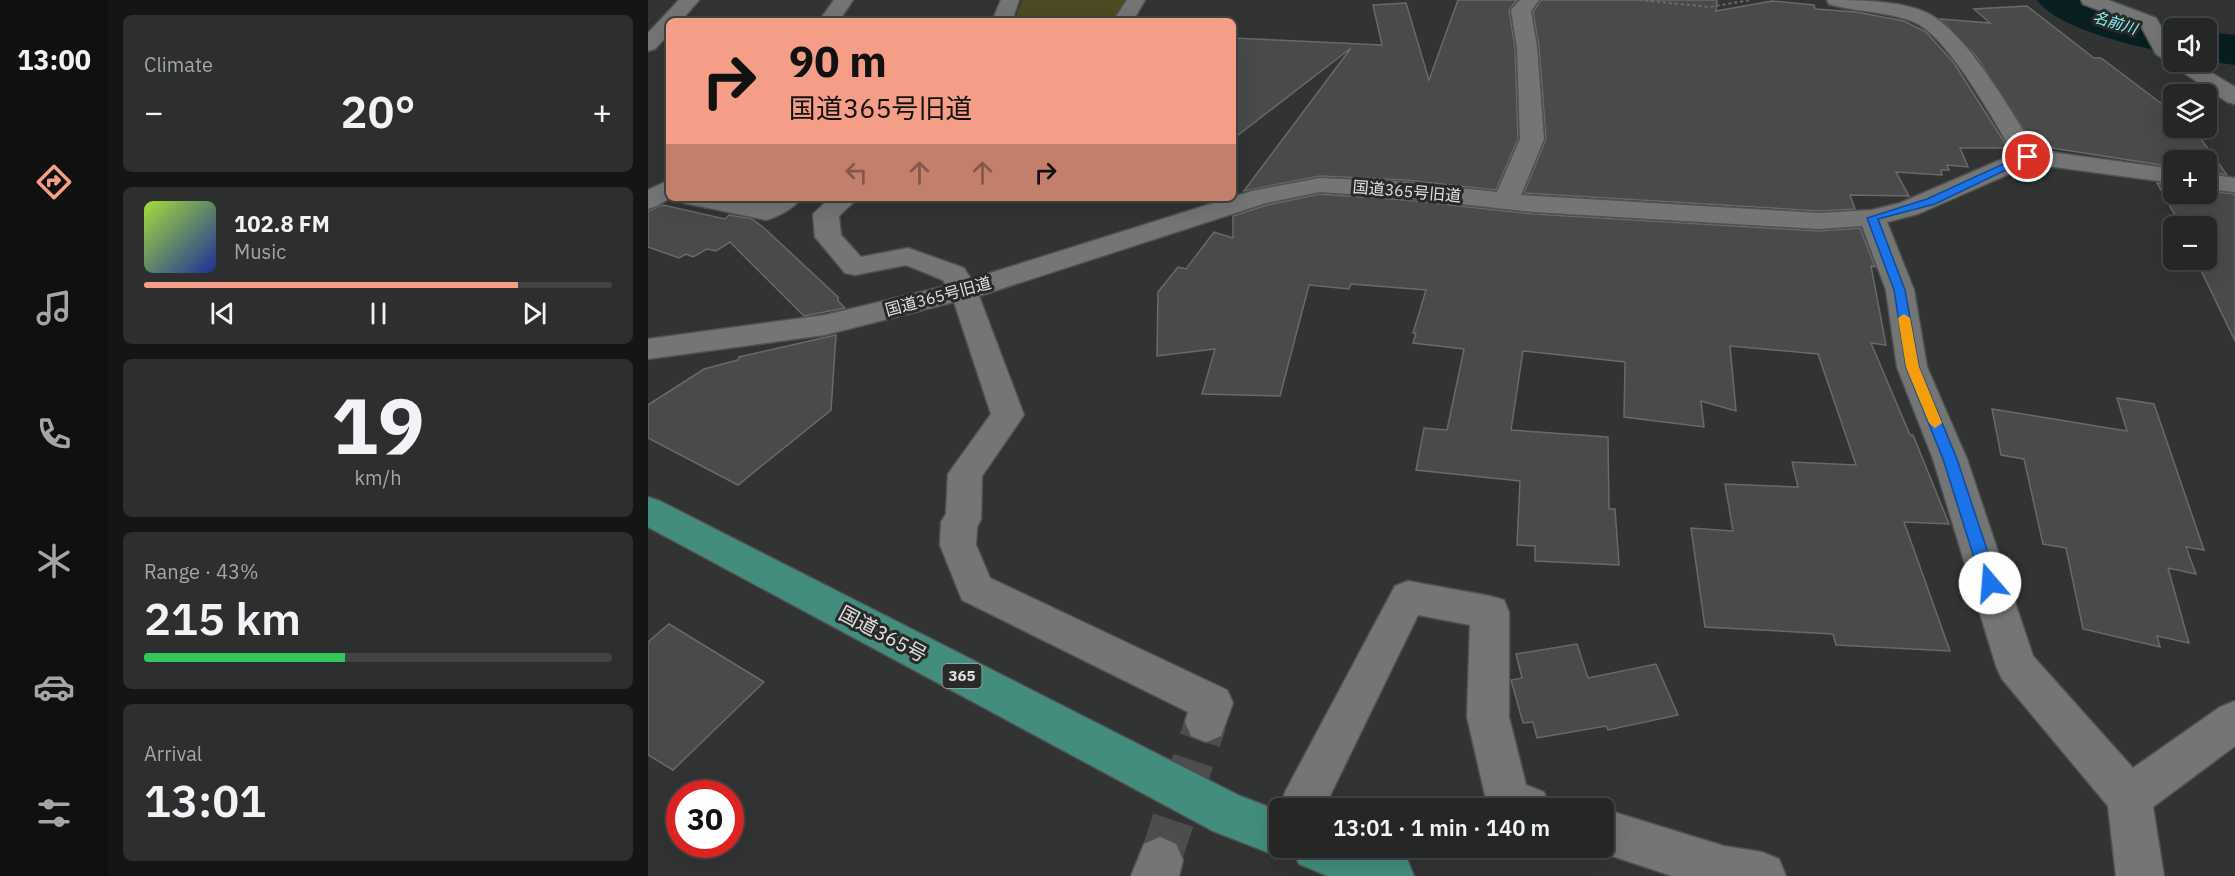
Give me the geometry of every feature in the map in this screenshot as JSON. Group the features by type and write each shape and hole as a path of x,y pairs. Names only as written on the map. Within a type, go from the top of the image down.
{"highway":[{"name":"国道365号","path":"648,511 1229,815 1269,830"},
{"path":"1342,858 1390,876"}],"street":[{"path":"674,18 690,0"},
{"path":"832,18 844,0"},
{"path":"1003,18 1010,0"},
{"path":"1125,18 1136,0"},
{"path":"1506,201 1532,139 1527,47 1521,10 1530,0"},
{"path":"1836,0 1921,18 1936,27 1985,89 2028,157 2163,175"},
{"path":"2090,0 2149,22 2163,43"},
{"path":"648,45 666,26"},
{"path":"2196,72 2235,98"},
{"name":"国道365号旧道","path":"648,349 825,325 964,291 1261,196 1320,185 1374,187 1506,201 1768,220 1819,221 1872,218 1931,201 2028,157"},
{"path":"2217,183 2235,185"},
{"path":"709,201 766,212 783,201"},
{"path":"842,201 826,214 828,237 855,267 908,256 954,273 964,291 1008,415 965,474 963,519 959,522 958,545 975,589 1212,703 1206,722"},
{"path":"1872,218 1900,290 1912,367 1950,459 2016,666 2129,797 2140,876"},
{"path":"1306,798 1408,597 1490,612 1488,717 1507,798"},
{"path":"2129,797 2235,722"},
{"path":"1614,835 1724,869 1762,876"}],"path":[{"path":"1639,0 1710,7 1750,0"}],"shaded area":[{"path":"1022,0 1126,0 1116,18 1015,18"}],"building":[{"path":"1458,0 1517,0 1509,10 1515,48 1518,139 1496,190 1405,180 1320,176 1244,191 1351,48 1236,137 1236,38 1382,45 1373,5 1406,3 1429,80"},
{"path":"1541,0 1717,0 1716,11 1772,1 1814,5 1815,9 1856,12 1904,21 1926,32 1954,63 2008,148 1960,148 1968,167 1947,165 1949,170 1941,170 1942,175 1896,172 1909,196 1850,195 1855,209 1819,211 1524,193 1546,139 1539,47 1533,12"},
{"path":"2027,6 2094,58 2101,58 2163,105 2163,138 2200,138 2209,150 2163,150 2163,165 2052,148 2036,148 1976,56 1940,19 1990,23 1974,9"},
{"path":"2217,161 2227,175 2217,174"},
{"path":"2157,183 2163,184 2163,194"},
{"path":"2217,192 2235,194 2235,341 2201,270 2217,270 2217,216 2175,216 2169,204 2217,204"},
{"path":"1320,194 1405,200 1534,214 1819,231 1860,228 1875,267 1871,266 1886,345 1871,343 1910,435 1913,435 1949,524 1904,522 1950,651 1836,645 1833,634 1705,627 1691,528 1733,531 1725,484 1798,487 1792,462 1856,465 1818,354 1730,346 1736,411 1701,401 1704,427 1624,417 1625,362 1523,351 1511,430 1608,437 1609,509 1615,509 1619,565 1535,561 1535,546 1517,545 1520,481 1416,470 1424,428 1447,430 1464,349 1413,343 1416,333 1413,333 1426,290 1351,284 1349,289 1309,285 1280,396 1202,394 1215,349 1157,356 1158,292 1178,267 1186,269 1214,232 1233,238 1233,216 1267,205"},
{"path":"663,205 725,219 729,215 752,219 838,297 838,301 845,308 804,316 730,242 716,251 707,249 693,257 686,254 679,258 648,247 648,211"},
{"path":"836,335 831,410 738,485 648,438 648,405 704,369 738,360 739,357"},
{"path":"2117,398 2154,404 2204,550 2186,547 2196,574 2168,568 2189,643 2157,636 2160,647 2083,629 2066,548 2043,544 2024,459 2001,455 1992,409 2127,431"},
{"path":"669,624 764,682 673,770 648,755 648,642"},
{"path":"1577,644 1588,678 1656,664 1678,715 1608,730 1606,726 1537,738 1533,722 1523,723 1511,680 1522,678 1516,654"}],"waterway":[{"name":"名前川","path":"2059,0 2087,14 2163,37"},
{"name":"名前川","path":"2217,48 2235,50"}],"tunnel":[{"path":"1160,860 1206,722"}],"slow traffic":[{"path":"1904,318 1912,367 1935,423"}],"route":[{"path":"1990,583 1950,459 1912,367 1900,290 1872,218 1931,201 2028,157"}]}
